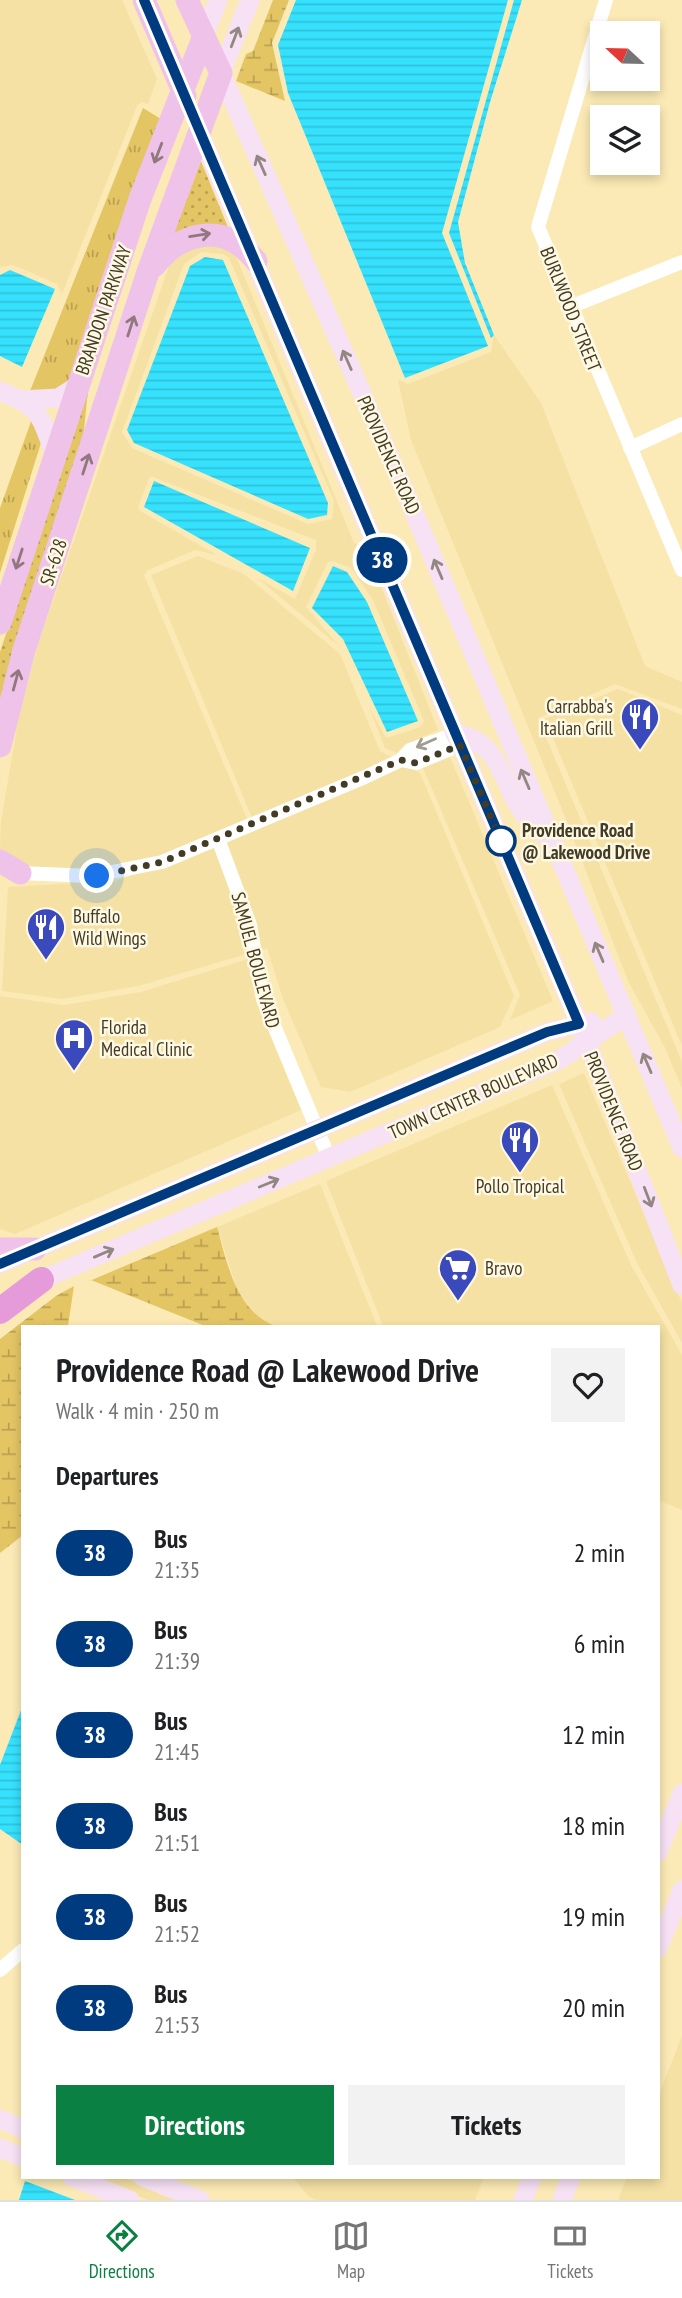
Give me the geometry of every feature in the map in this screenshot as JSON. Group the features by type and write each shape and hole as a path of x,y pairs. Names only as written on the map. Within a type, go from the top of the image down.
{"highway":[{"path":"0,1311 41,1280"}],"main road":[{"name":"PROVIDENCE ROAD","path":"144,0 583,1033 682,1285"},
{"name":"PROVIDENCE ROAD","path":"187,0 413,511 682,1148"},
{"name":"BRANDON PARKWAY","path":"0,623 54,452 140,200 218,0"},
{"name":"BRANDON PARKWAY","path":"113,379 148,272 250,0"},
{"path":"148,272 175,245 202,233 234,241 256,261"},
{"name":"SR-628","path":"0,746 24,650 113,379"},
{"path":"22,400 58,398 77,386"},
{"path":"0,391 22,400 43,419 54,452"},
{"path":"458,739 472,738 491,752 520,808 552,842"},
{"path":"0,861 10,878"},
{"name":"TOWN CENTER BOULEVARD","path":"0,1264 547,1032 583,1033 627,1015"},
{"name":"TOWN CENTER BOULEVARD","path":"0,1297 559,1060 583,1033"},
{"path":"0,1249 34,1249"},
{"path":"660,1847 682,1793"},
{"path":"660,1943 682,1890"},
{"path":"0,2119 21,2128"},
{"path":"0,2148 21,2156"},
{"path":"77,2179 130,2200"},
{"path":"151,2179 200,2200"},
{"path":"523,2200 531,2179"},
{"path":"562,2200 570,2179"}],"street":[{"name":"BURLWOOD STREET","path":"606,0 538,227 682,570"},
{"path":"570,307 682,262"},
{"path":"630,448 682,424"},
{"path":"10,878 112,874 162,862 401,760 410,750 458,739"},
{"name":"SAMUEL BOULEVARD","path":"218,839 250,925 263,999 329,1158"},
{"path":"0,1970 21,1952"}],"shaded area":[{"path":"0,0 122,0 157,79 148,104 141,102 137,106 62,294 57,284 13,265 0,267"},
{"path":"219,242 233,249 354,543 366,548 438,730 406,744 397,753 385,748 369,707 386,738 421,727 424,721 373,600 351,568 333,561 328,562 306,607 339,646 256,577 295,599 316,550 316,540 150,476 138,507 140,511 217,555 195,550 148,570 144,575 247,819 159,856 95,869 25,867 0,851 1,822 19,715 39,641 170,263 194,248","holes":["201,252 223,254 229,258 334,501 332,519 308,524 132,448 122,432 184,264"]},
{"path":"494,335 541,403 645,666 682,682 682,709 615,684 538,718 682,1062 682,1088 665,1048 628,981 567,822 411,440 398,380 408,384 491,352"},
{"path":"198,556 244,574 340,654 380,751 420,773 514,996 500,1027 350,1092 321,1087 283,999 267,948 138,986 62,999 2,991 8,887 116,881 257,830 151,575"},
{"path":"618,689 682,715 682,1046 545,719"},
{"path":"450,757 553,1001 510,1020 520,995 423,768"},
{"path":"248,959 256,1001 301,1110 15,1234 0,1229 0,996 64,1005 141,992"},
{"path":"584,1073 682,1303 682,1343 637,1263 559,1084"},
{"path":"552,1085 631,1265 682,1355 682,1510 660,1501 660,1325 383,1325 326,1181"},
{"path":"320,1184 377,1325 272,1325 259,1320 239,1295 217,1227"},
{"path":"682,2036 682,2200 618,2200 626,2179 660,2179 660,2092"},
{"path":"96,2179 127,2179 179,2200 148,2200"},
{"path":"295,2179 483,2179 475,2200 317,2200 309,2197"}],"green space":[{"path":"273,0 289,0 272,43 285,101 236,81 246,54 253,51"},
{"path":"143,108 161,119 67,385 53,393 30,391"},
{"path":"201,161 229,230 173,235"},
{"path":"88,390 82,450 0,716 0,652"},
{"path":"33,416 41,443 0,573 0,508"},
{"path":"217,1227 235,1285 251,1310 273,1325 203,1325 91,1280"},
{"path":"74,1286 68,1325 21,1325 21,1537 0,1553 0,1339 56,1296"}],"water":[{"path":"296,0 508,0 442,233 488,346 405,378 288,93 278,45"},
{"path":"514,0 522,0 490,102 458,222 465,263 494,335 491,338 449,233"},
{"path":"205,257 223,260 328,503 327,515 308,519 134,443 127,430 190,266"},
{"path":"10,270 55,289 22,367 0,356 0,275"},
{"path":"154,481 310,548 293,591 144,507"},
{"path":"333,566 347,572 367,602 418,721 387,732 343,639 312,608"},
{"path":"21,1710 21,1844 0,1829 0,1765"},
{"path":"25,2181 75,2200 19,2200"}],"bus line":[{"name":"38","path":"0,1264 547,1032 579,1024 144,0"}],"place":[{"name":"Carrabba's Italian Grill","path":"640,751"},
{"name":"Providence Road @ Lakewood Drive","path":"501,841"},
{"name":"Buffalo Wild Wings","path":"46,961"},
{"name":"Florida Medical Clinic","path":"74,1072"},
{"name":"Pollo Tropical","path":"520,1174"},
{"name":"Bravo","path":"458,1302"}],"route":[{"path":"97,876 162,862 401,760 416,763 460,745 501,841"}]}
